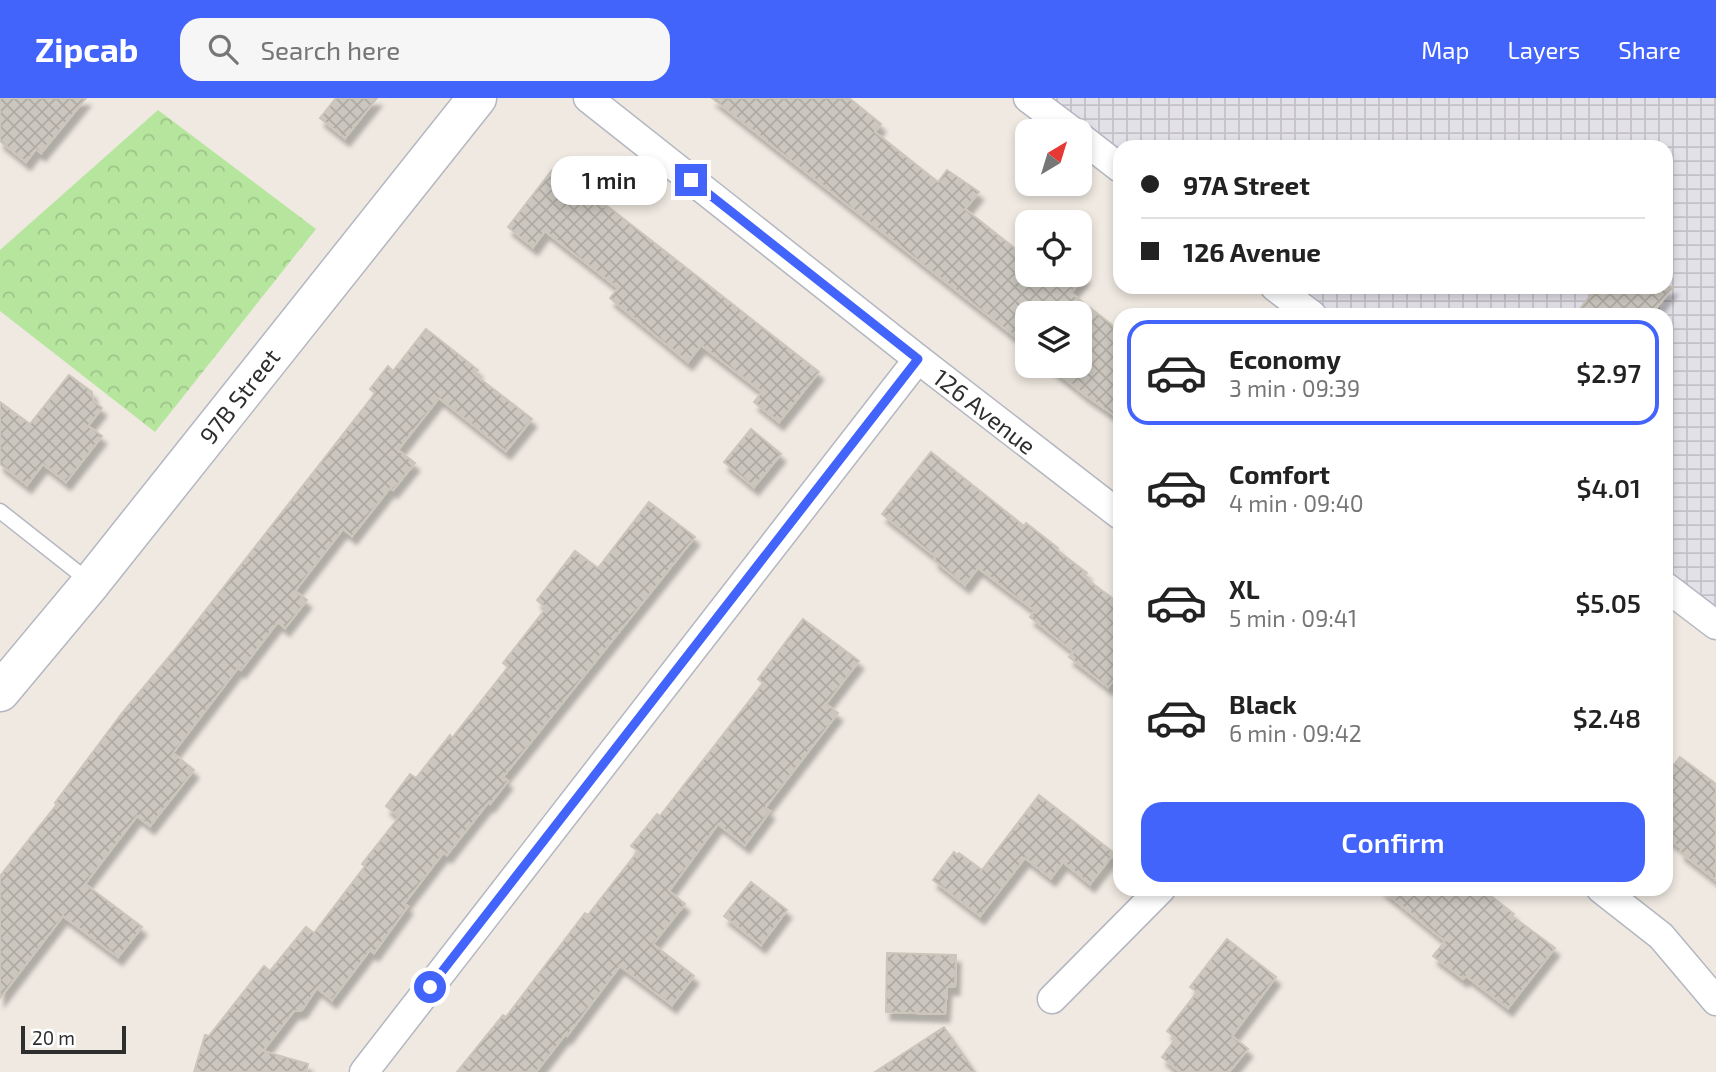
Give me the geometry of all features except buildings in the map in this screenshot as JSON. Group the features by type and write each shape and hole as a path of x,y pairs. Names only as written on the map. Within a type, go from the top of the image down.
{"street":[{"name":"97B Street","path":"0,692 91,583 477,98"},
{"name":"126 Avenue","path":"588,98 1113,510"},
{"path":"1028,98 1056,119"},
{"path":"1092,146 1113,163"},
{"path":"1284,294 1303,308"},
{"path":"364,1072 918,359"},
{"path":"1673,592 1716,625"},
{"path":"1052,999 1154,896"},
{"path":"1610,896 1661,936 1716,1001"}],"lane":[{"path":"0,511 91,583"}],"shaded area":[{"path":"1028,98 1716,98 1716,625 1673,592 1673,308 1303,308 1284,294 1673,294 1673,140 1113,140 1113,163 1092,147 1092,119 1056,119"}],"green space":[{"path":"158,110 316,229 155,432 0,311 0,250"}],"route":[{"path":"430,987 918,359 691,180"}]}
